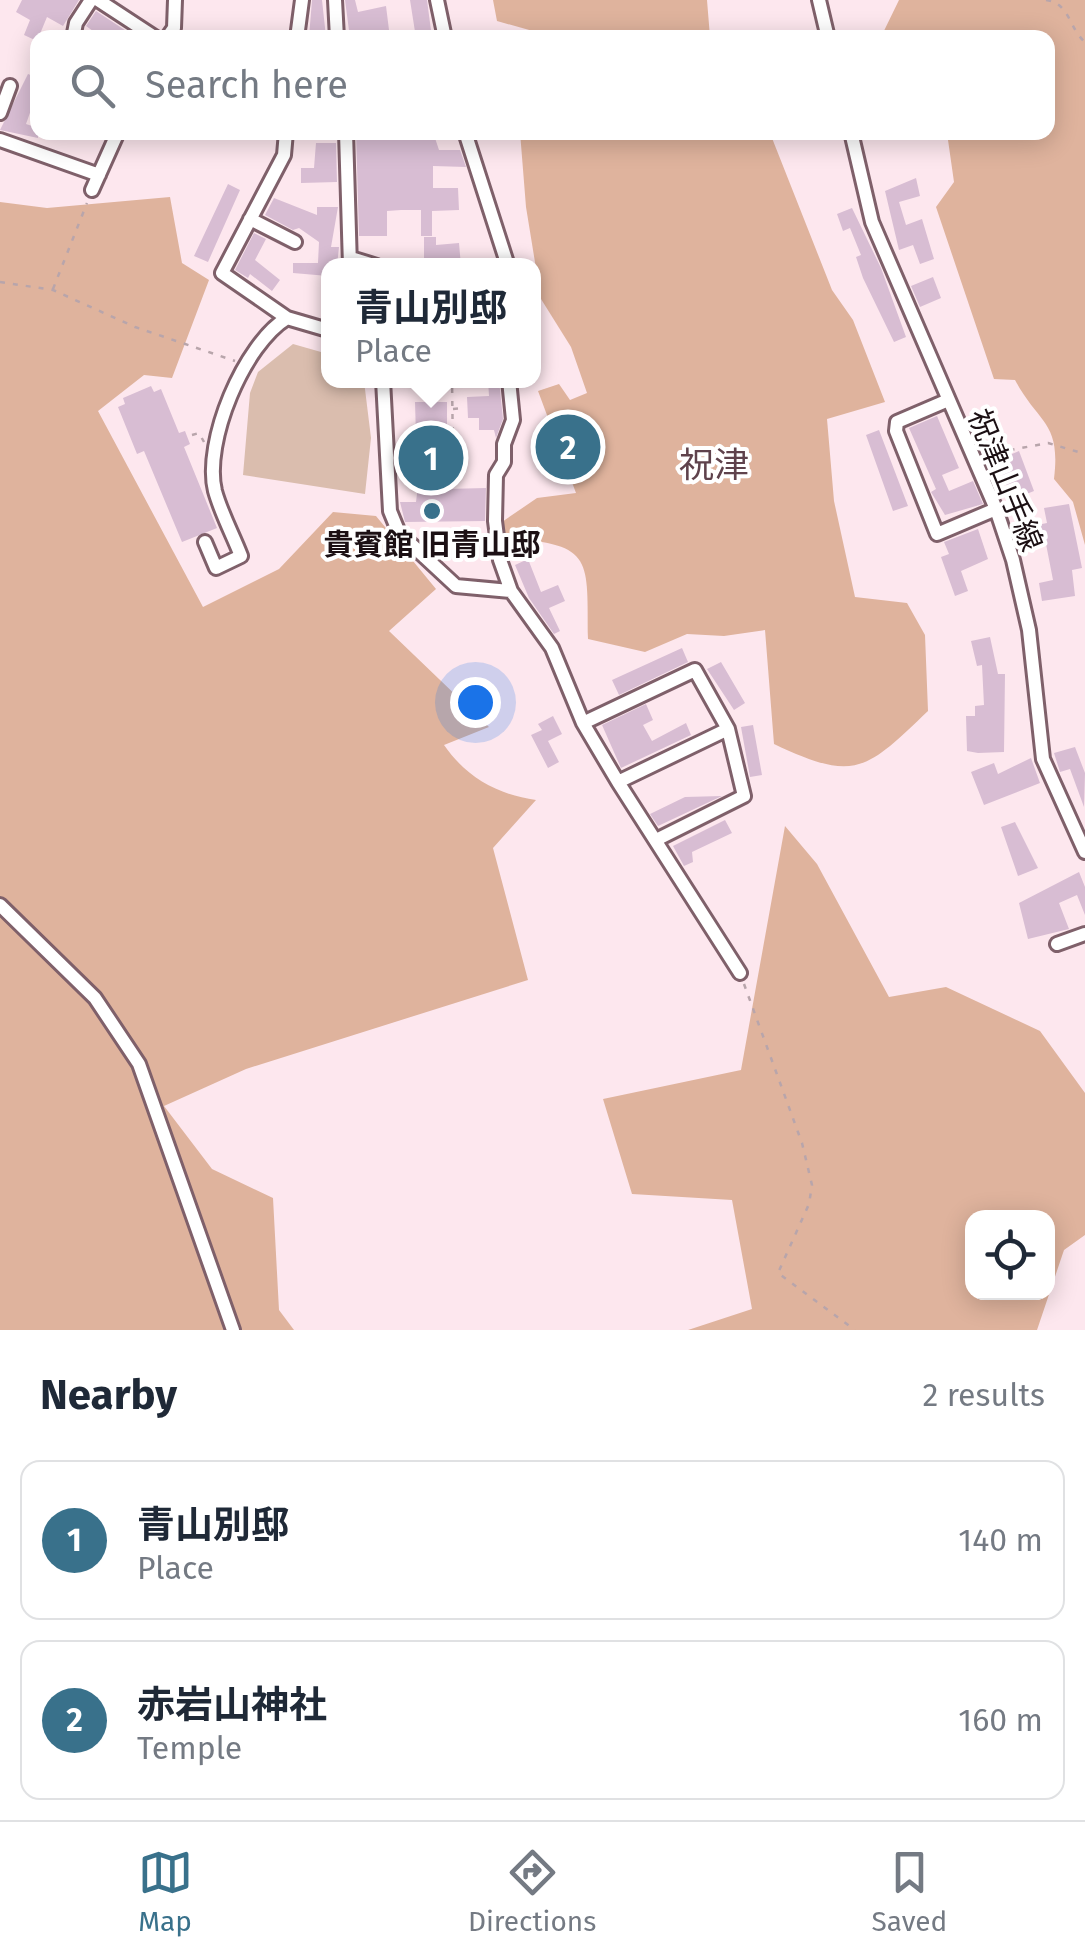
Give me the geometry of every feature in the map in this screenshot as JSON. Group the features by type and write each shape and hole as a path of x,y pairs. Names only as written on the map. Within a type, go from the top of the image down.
{"street":[{"path":"78,30 95,0 114,5 146,30"},
{"path":"172,30 176,0"},
{"path":"298,30 302,0"},
{"path":"335,0 337,30"},
{"path":"437,0 443,30"},
{"path":"820,0 826,30"},
{"path":"0,113 10,86"},
{"path":"0,140 99,175"},
{"path":"92,190 114,140"},
{"path":"285,140 284,155 222,272 287,318 321,328"},
{"path":"346,140 350,258"},
{"path":"468,140 505,258"},
{"name":"祝津山手線","path":"853,140 872,222 946,401 996,509 1014,560 1029,630 1043,759 1085,852"},
{"path":"250,219 296,242"},
{"path":"205,542 216,568 241,556 215,489 218,432 246,364 264,338 287,318"},
{"path":"383,388 390,511 398,533 456,586 511,591"},
{"path":"510,388 513,420 504,444 504,462 496,475 495,521 500,560 511,591 552,648 583,723 618,782 740,973"},
{"path":"946,401 897,422 896,431 937,534 996,509"},
{"path":"583,723 695,670 728,729 744,796 656,840"},
{"path":"618,782 728,729"},
{"path":"0,905 95,998 139,1064 232,1330"},
{"path":"1057,944 1085,934"}],"path":[{"path":"1046,0 1057,2 1066,10 1071,28 1085,42"},
{"path":"53,290 92,190"},
{"path":"0,282 53,290 135,328 246,364"},
{"path":"437,455 453,455 452,388"},
{"path":"451,409 465,408"},
{"path":"972,458 1048,443 1085,454"},
{"path":"445,455 445,464"},
{"path":"740,973 802,1143 812,1186 809,1204 778,1274 855,1330"}],"shaded area":[{"path":"493,0 707,0 709,30 529,30 497,21"},
{"path":"899,0 1085,0 1085,545 1073,502 1054,479 1051,434 1015,380 994,379 936,207 954,182 948,140 1055,140 1055,30 884,30"},
{"path":"521,140 773,140 832,290 853,320 885,402 827,419 834,501 855,597 907,603 925,635 928,711 874,758 842,766 824,764 774,744 765,630 724,636 687,634 645,652 588,639 587,591 580,561 557,545 507,539 499,524 537,498 576,493 538,391 559,384 570,400 587,393 571,347 541,299 541,258 534,258"},
{"path":"170,197 182,263 209,280 172,378 144,375 98,411 203,607 279,569 333,512 376,516 436,589 389,631 489,727 444,745 453,756 484,783 536,800 493,848 528,980 246,1069 164,1106 212,1169 273,1198 279,1310 294,1330 0,1330 0,202 47,208"},
{"path":"293,344 321,352 321,388 365,388 371,438 365,494 243,475 250,393 258,372"},
{"path":"785,826 817,864 889,997 946,987 1040,1031 1085,1093 1085,1235 1064,1250 1055,1277 1055,1210 965,1210 965,1300 1047,1300 1037,1330 688,1330 752,1309 732,1200 632,1194 603,1099 741,1070"}],"building":[{"path":"22,0 79,0 63,26 47,17 42,30 30,30 30,38 24,35 30,20 16,12"},
{"path":"312,0 322,0 325,30 310,30"},
{"path":"345,0 355,0 358,12 386,6 389,30 349,30"},
{"path":"410,0 427,0 431,30 415,30"},
{"path":"96,11 125,30 92,30 86,26"},
{"path":"30,75 30,113 26,124 30,125 30,136 0,130"},
{"path":"356,140 436,140 439,150 460,150 466,167 433,166 433,188 458,188 459,210 432,211 432,236 421,236 421,210 401,210 387,211 387,236 359,236"},
{"path":"316,143 336,143 337,182 301,183 301,168 314,168"},
{"path":"916,178 920,196 899,202 906,225 922,219 934,259 920,264 913,245 899,250 885,191"},
{"path":"228,184 240,190 208,262 194,256"},
{"path":"274,198 317,215 317,207 338,207 331,247 339,247 338,258 321,258 321,275 293,273 293,263 318,263 319,242 299,228 293,230 265,215"},
{"path":"852,208 881,268 906,337 894,342 863,278 856,257 861,255 850,228 843,231 837,214"},
{"path":"254,233 266,239 255,260 280,280 272,291 250,274 248,278 235,270"},
{"path":"424,237 436,237 436,245 459,243 460,258 424,258"},
{"path":"933,277 941,298 920,307 911,286"},
{"path":"151,386 154,392 161,389 179,433 185,431 190,444 184,447 217,528 182,542 144,451 137,454 118,407 125,404 123,398"},
{"path":"488,388 500,388 503,419 496,438 494,430 479,430 479,418 468,418 467,397 489,396"},
{"path":"415,402 447,402 447,444 434,445 437,476 446,476 446,489 486,488 485,521 405,522 400,502 416,502 417,494 417,449 409,449 409,436 416,436"},
{"path":"937,416 959,468 942,475 949,491 973,481 983,504 945,515 931,492 936,489 909,428"},
{"path":"879,430 908,506 893,511 866,435"},
{"path":"1019,451 1034,491 1012,500 1002,474 993,478 987,464"},
{"path":"1069,504 1082,568 1072,570 1075,596 1042,601 1039,583 1053,580 1046,544 1040,545 1037,525 1047,523 1044,508"},
{"path":"978,529 988,559 961,571 968,591 955,596 941,557 949,554 944,542"},
{"path":"528,559 541,592 558,585 565,601 549,608 560,631 554,634 529,598 515,565"},
{"path":"990,637 998,674 1005,674 1004,752 978,753 967,751 966,716 975,716 975,706 984,705 982,665 977,666 971,641"},
{"path":"682,648 688,662 619,695 612,680"},
{"path":"721,662 745,703 734,710 707,669"},
{"path":"646,704 653,720 643,725 652,741 686,723 691,735 621,768 602,725"},
{"path":"553,716 562,734 548,741 559,762 548,768 531,735 542,730 538,724"},
{"path":"753,725 762,775 750,777 741,727"},
{"path":"1075,747 1085,773 1084,807 1070,769 1060,772 1054,753"},
{"path":"1031,758 1040,783 984,805 971,772 994,763 998,774"},
{"path":"722,796 658,826 650,814 685,797"},
{"path":"725,820 732,833 692,852 693,862 684,866 673,846"},
{"path":"1015,822 1038,868 1018,876 1001,827"},
{"path":"1079,872 1085,887 1085,915 1077,895 1059,903 1069,929 1028,939 1019,903"}],"place":[{"name":"赤岩山神社","path":"568,447"},
{"name":"青山別邸","path":"431,458"},
{"name":"貴賓館 旧青山邸","path":"432,511"}],"district":[{"name":"祝津","path":"714,465"}]}
